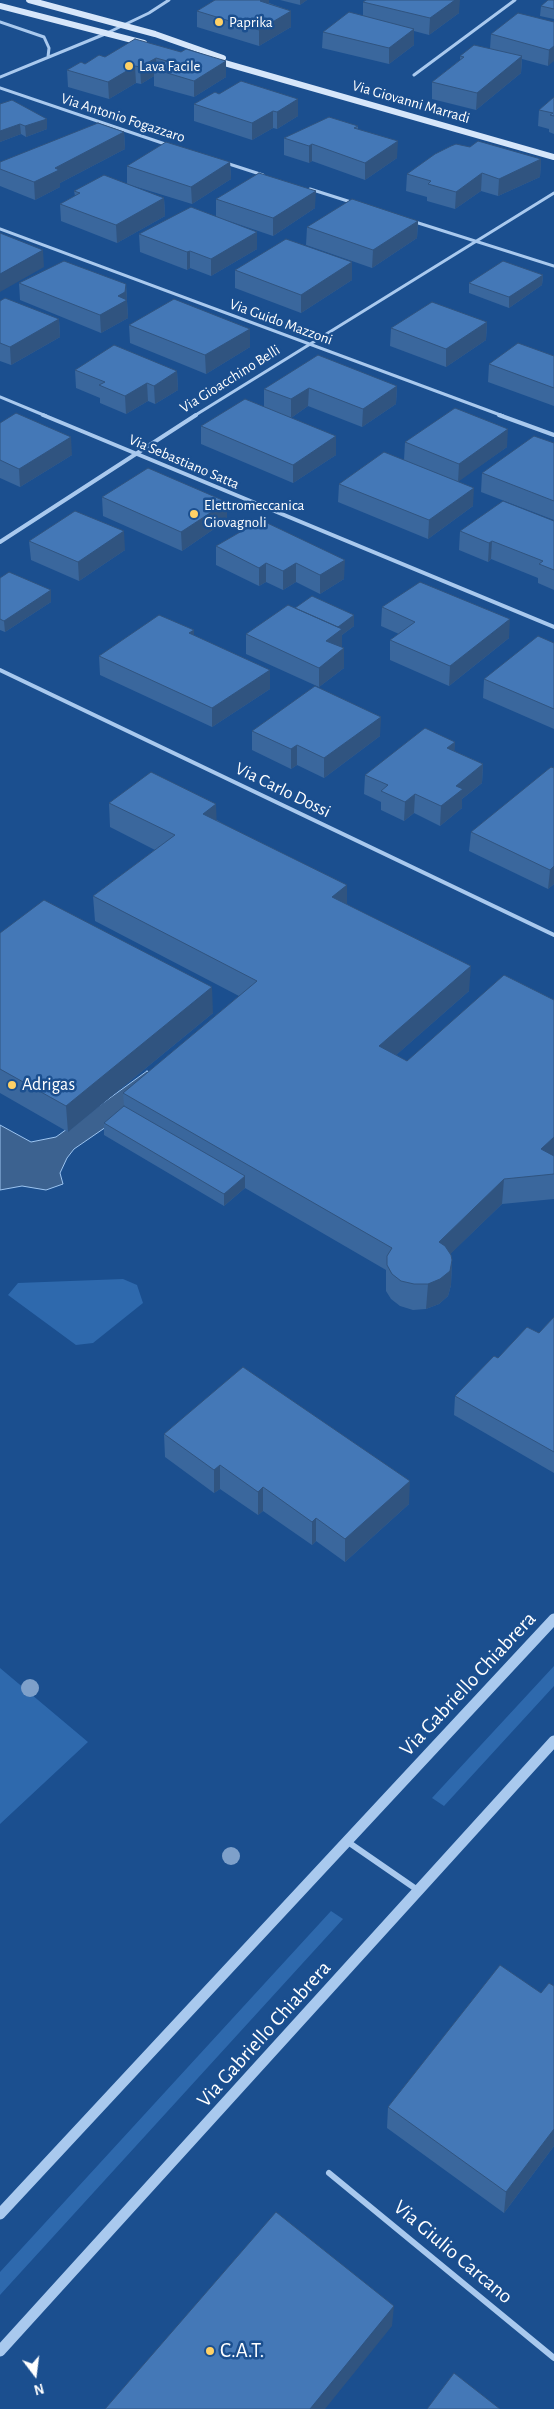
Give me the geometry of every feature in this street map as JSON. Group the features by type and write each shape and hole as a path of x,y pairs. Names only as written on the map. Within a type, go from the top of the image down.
{"main road":[{"name":"Via Giovanni Marradi","path":"30,0 124,25 262,72 554,157"},
{"path":"0,6 150,45"},
{"name":"Via Giovanni Marradi","path":"187,54 262,72"}],"street":[{"path":"0,77 105,34 169,0"},
{"path":"414,76 515,0"},
{"path":"0,22 44,37 50,48 48,58"},
{"name":"Via Antonio Fogazzaro","path":"0,88 178,148"},
{"path":"224,162 271,177"},
{"path":"308,189 355,203"},
{"name":"Via Gioacchino Belli","path":"0,542 134,453 554,193"},
{"path":"411,221 554,266"},
{"name":"Via Guido Mazzoni","path":"0,229 554,435"},
{"name":"Via Sebastiano Satta","path":"0,397 554,627"},
{"name":"Via Carlo Dossi","path":"0,670 554,935"},
{"name":"Via Gabriello Chiabrera","path":"0,2214 554,1619"},
{"name":"Via Gabriello Chiabrera","path":"0,2351 554,1742"},
{"path":"347,1841 420,1891"},
{"name":"Via Giulio Carcano","path":"329,2173 554,2358"}],"shaded area":[{"path":"147,1071 164,1082 135,1107 74,1149 67,1158 60,1173 63,1184 46,1190 22,1186 0,1190 0,1125 31,1142 56,1137"},
{"path":"123,1279 137,1285 143,1303 93,1343 76,1345 8,1295 18,1283"},
{"path":"554,1666 554,1686 444,1806 432,1798"},
{"path":"0,1668 88,1742 0,1824"},
{"path":"331,1911 343,1919 0,2295 0,2272"}],"building":[{"path":"215,0 261,0 291,11 259,30 197,11"},
{"path":"366,0 455,0 430,18 363,2"},
{"path":"548,0 554,0 554,9 541,6"},
{"path":"349,12 414,29 389,48 323,32"},
{"path":"518,13 554,22 554,46 549,50 491,34"},
{"path":"135,39 181,52 186,49 226,61 194,81 154,69 167,61 156,58 140,67 135,66 108,82 67,70 81,62 85,64 99,55 105,57"},
{"path":"474,45 522,56 477,93 432,82 464,57 460,56"},
{"path":"241,81 298,99 277,112 273,111 252,123 194,104 215,92 219,94"},
{"path":"554,97 554,116 550,115 553,113 539,110"},
{"path":"12,100 47,119 25,126 20,124 0,131 0,104"},
{"path":"329,117 358,126 354,128 398,141 365,163 312,144 309,146 284,138"},
{"path":"98,123 124,132 55,168 59,170 34,182 0,169 0,162"},
{"path":"478,141 541,159 499,179 482,173 456,192 428,184 431,181 407,174 435,154 451,146 456,144 470,147"},
{"path":"166,142 230,162 191,187 127,166"},
{"path":"259,173 316,191 273,218 216,199"},
{"path":"104,175 164,198 116,225 60,204 80,193 74,191"},
{"path":"352,199 418,221 373,250 307,227"},
{"path":"191,207 257,232 211,259 139,234"},
{"path":"0,233 43,250 0,274"},
{"path":"286,239 352,262 301,295 235,270"},
{"path":"64,261 126,284 125,292 118,296 127,300 100,315 19,283"},
{"path":"503,261 543,275 509,297 469,283"},
{"path":"5,298 59,319 10,347 0,343 0,301"},
{"path":"174,299 250,329 205,355 129,325"},
{"path":"432,302 487,322 446,349 391,328"},
{"path":"518,343 554,356 554,388 489,364"},
{"path":"114,345 177,371 154,386 147,383 125,396 99,385 105,382 75,370"},
{"path":"318,355 397,386 363,409 309,388 291,399 264,389"},
{"path":"245,399 336,436 293,465 201,426"},
{"path":"455,408 508,429 459,464 405,442"},
{"path":"16,413 71,437 19,469 0,460 0,423"},
{"path":"534,436 554,443 554,501 482,473"},
{"path":"384,452 474,488 429,520 339,484"},
{"path":"148,468 227,502 181,532 102,497"},
{"path":"503,501 554,521 554,570 539,564 543,561 460,531"},
{"path":"75,511 124,531 78,562 29,541"},
{"path":"261,520 345,560 320,575 296,563 283,571 266,563 259,568 216,546"},
{"path":"9,572 51,590 4,621 0,619 0,578"},
{"path":"420,582 510,619 450,666 390,640 415,622 382,607"},
{"path":"312,596 354,615 338,627 295,608"},
{"path":"288,605 342,629 326,641 344,648 319,668 246,634"},
{"path":"159,615 194,630 189,633 270,670 212,708 99,656"},
{"path":"538,636 554,643 554,709 484,679"},
{"path":"315,686 381,717 324,758 297,745 291,749 252,731"},
{"path":"425,728 455,742 447,748 483,764 456,786 463,789 441,806 415,794 405,802 381,791 388,785 365,775"},
{"path":"551,767 554,768 554,866 550,870 471,832"},
{"path":"151,772 216,804 203,814 347,885 332,897 471,966 379,1046 407,1061 504,975 554,1000 554,1137 541,1149 554,1156 554,1174 504,1179 439,1242 445,1246 452,1260 450,1271 440,1279 428,1284 414,1284 401,1281 392,1274 387,1265 387,1256 392,1248 123,1093 257,981 93,896 175,835 109,803"},
{"path":"44,900 212,987 66,1106 0,1069 0,933"},
{"path":"124,1106 245,1176 224,1194 104,1123"},
{"path":"554,1317 554,1452 455,1396 494,1356 498,1358 527,1327 539,1333"},
{"path":"243,1367 410,1481 345,1539 316,1518 312,1522 263,1487 258,1492 220,1465 214,1470 164,1434"},
{"path":"500,1965 541,1993 549,1983 554,1986 554,2129 506,2192 388,2107"},
{"path":"276,2212 394,2306 310,2409 105,2409"},
{"path":"454,2373 500,2409 427,2409"}],"place":[{"name":"Paprika","path":"219,22"},
{"name":"Lava Facile","path":"129,66"},
{"name":"Elettromeccanica Giovagnoli","path":"194,514"},
{"name":"Adrigas","path":"12,1085"},
{"name":"C.A.T.","path":"210,2351"}]}
